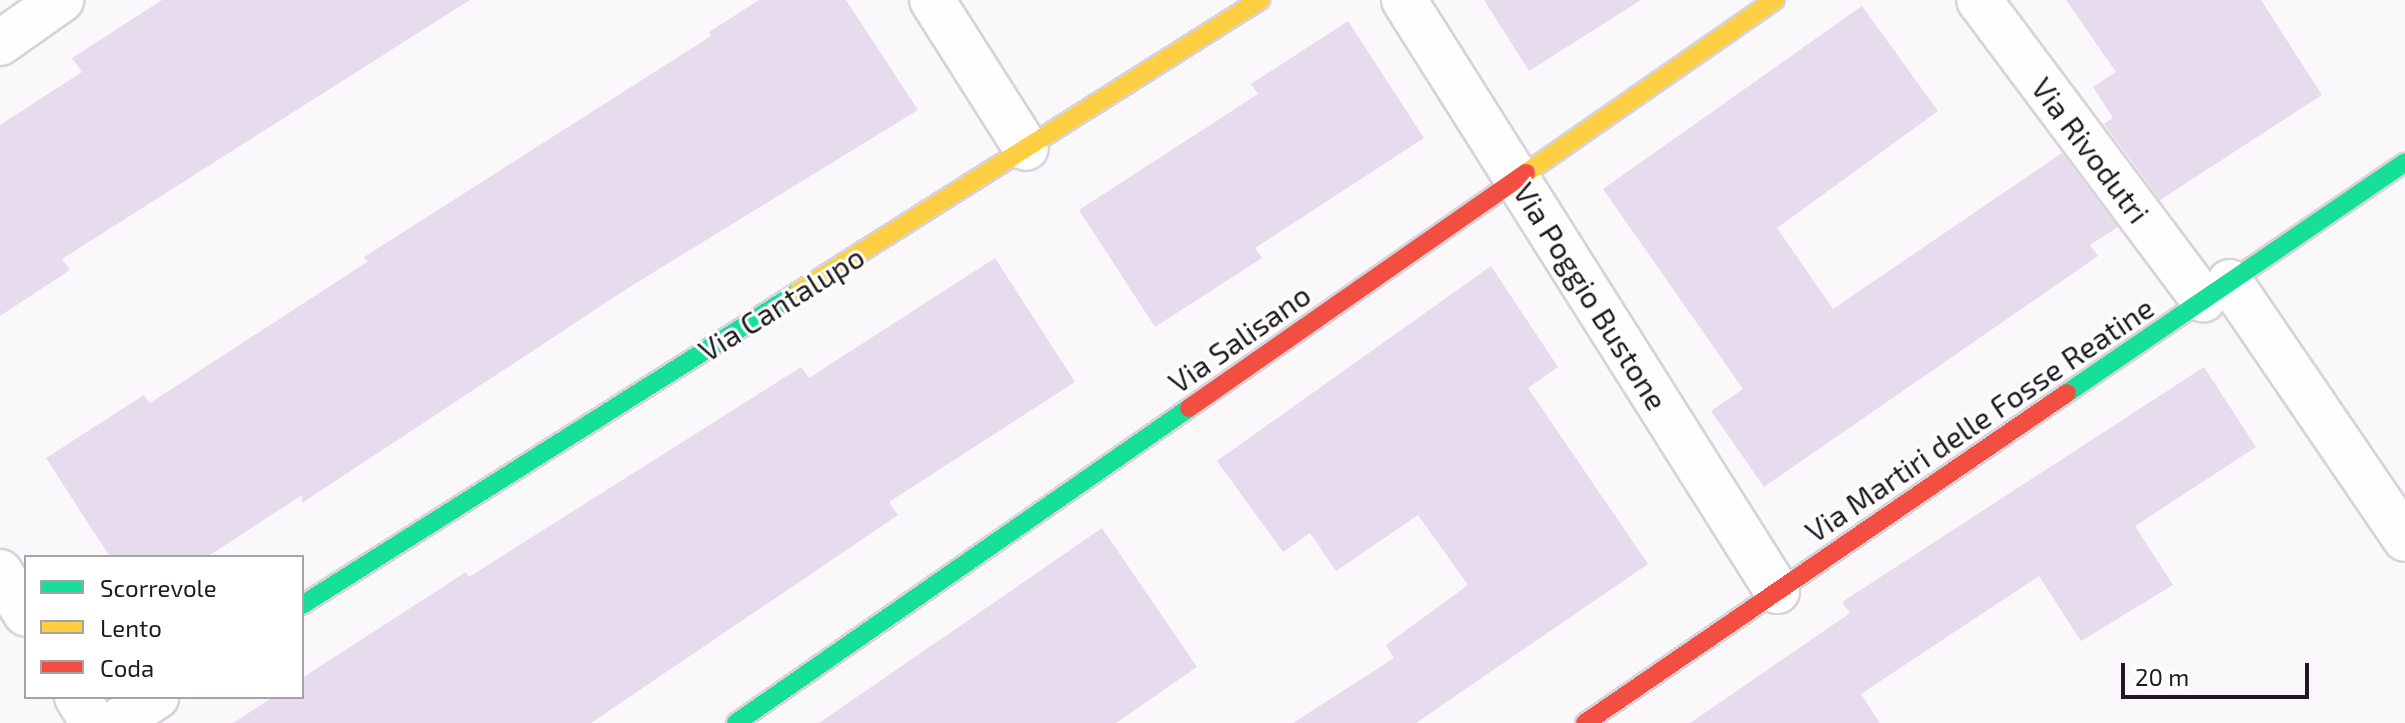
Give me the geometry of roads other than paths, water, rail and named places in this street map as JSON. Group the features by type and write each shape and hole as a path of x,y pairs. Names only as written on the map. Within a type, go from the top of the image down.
{"street":[{"path":"0,43 61,0"},
{"path":"932,0 1026,148"},
{"name":"Via Cantalupo","path":"304,604 1260,0"},
{"name":"Via Poggio Bustone","path":"1404,0 1777,591"},
{"name":"Via Salisano","path":"736,723 1775,0"},
{"name":"Via Rivodutri","path":"1979,0 2217,290 2405,539"},
{"name":"Via Martiri delle Fosse Reatine","path":"1585,723 2405,162"},
{"path":"0,572 24,611"},
{"path":"78,699 93,723"},
{"path":"115,723 153,699"}]}
